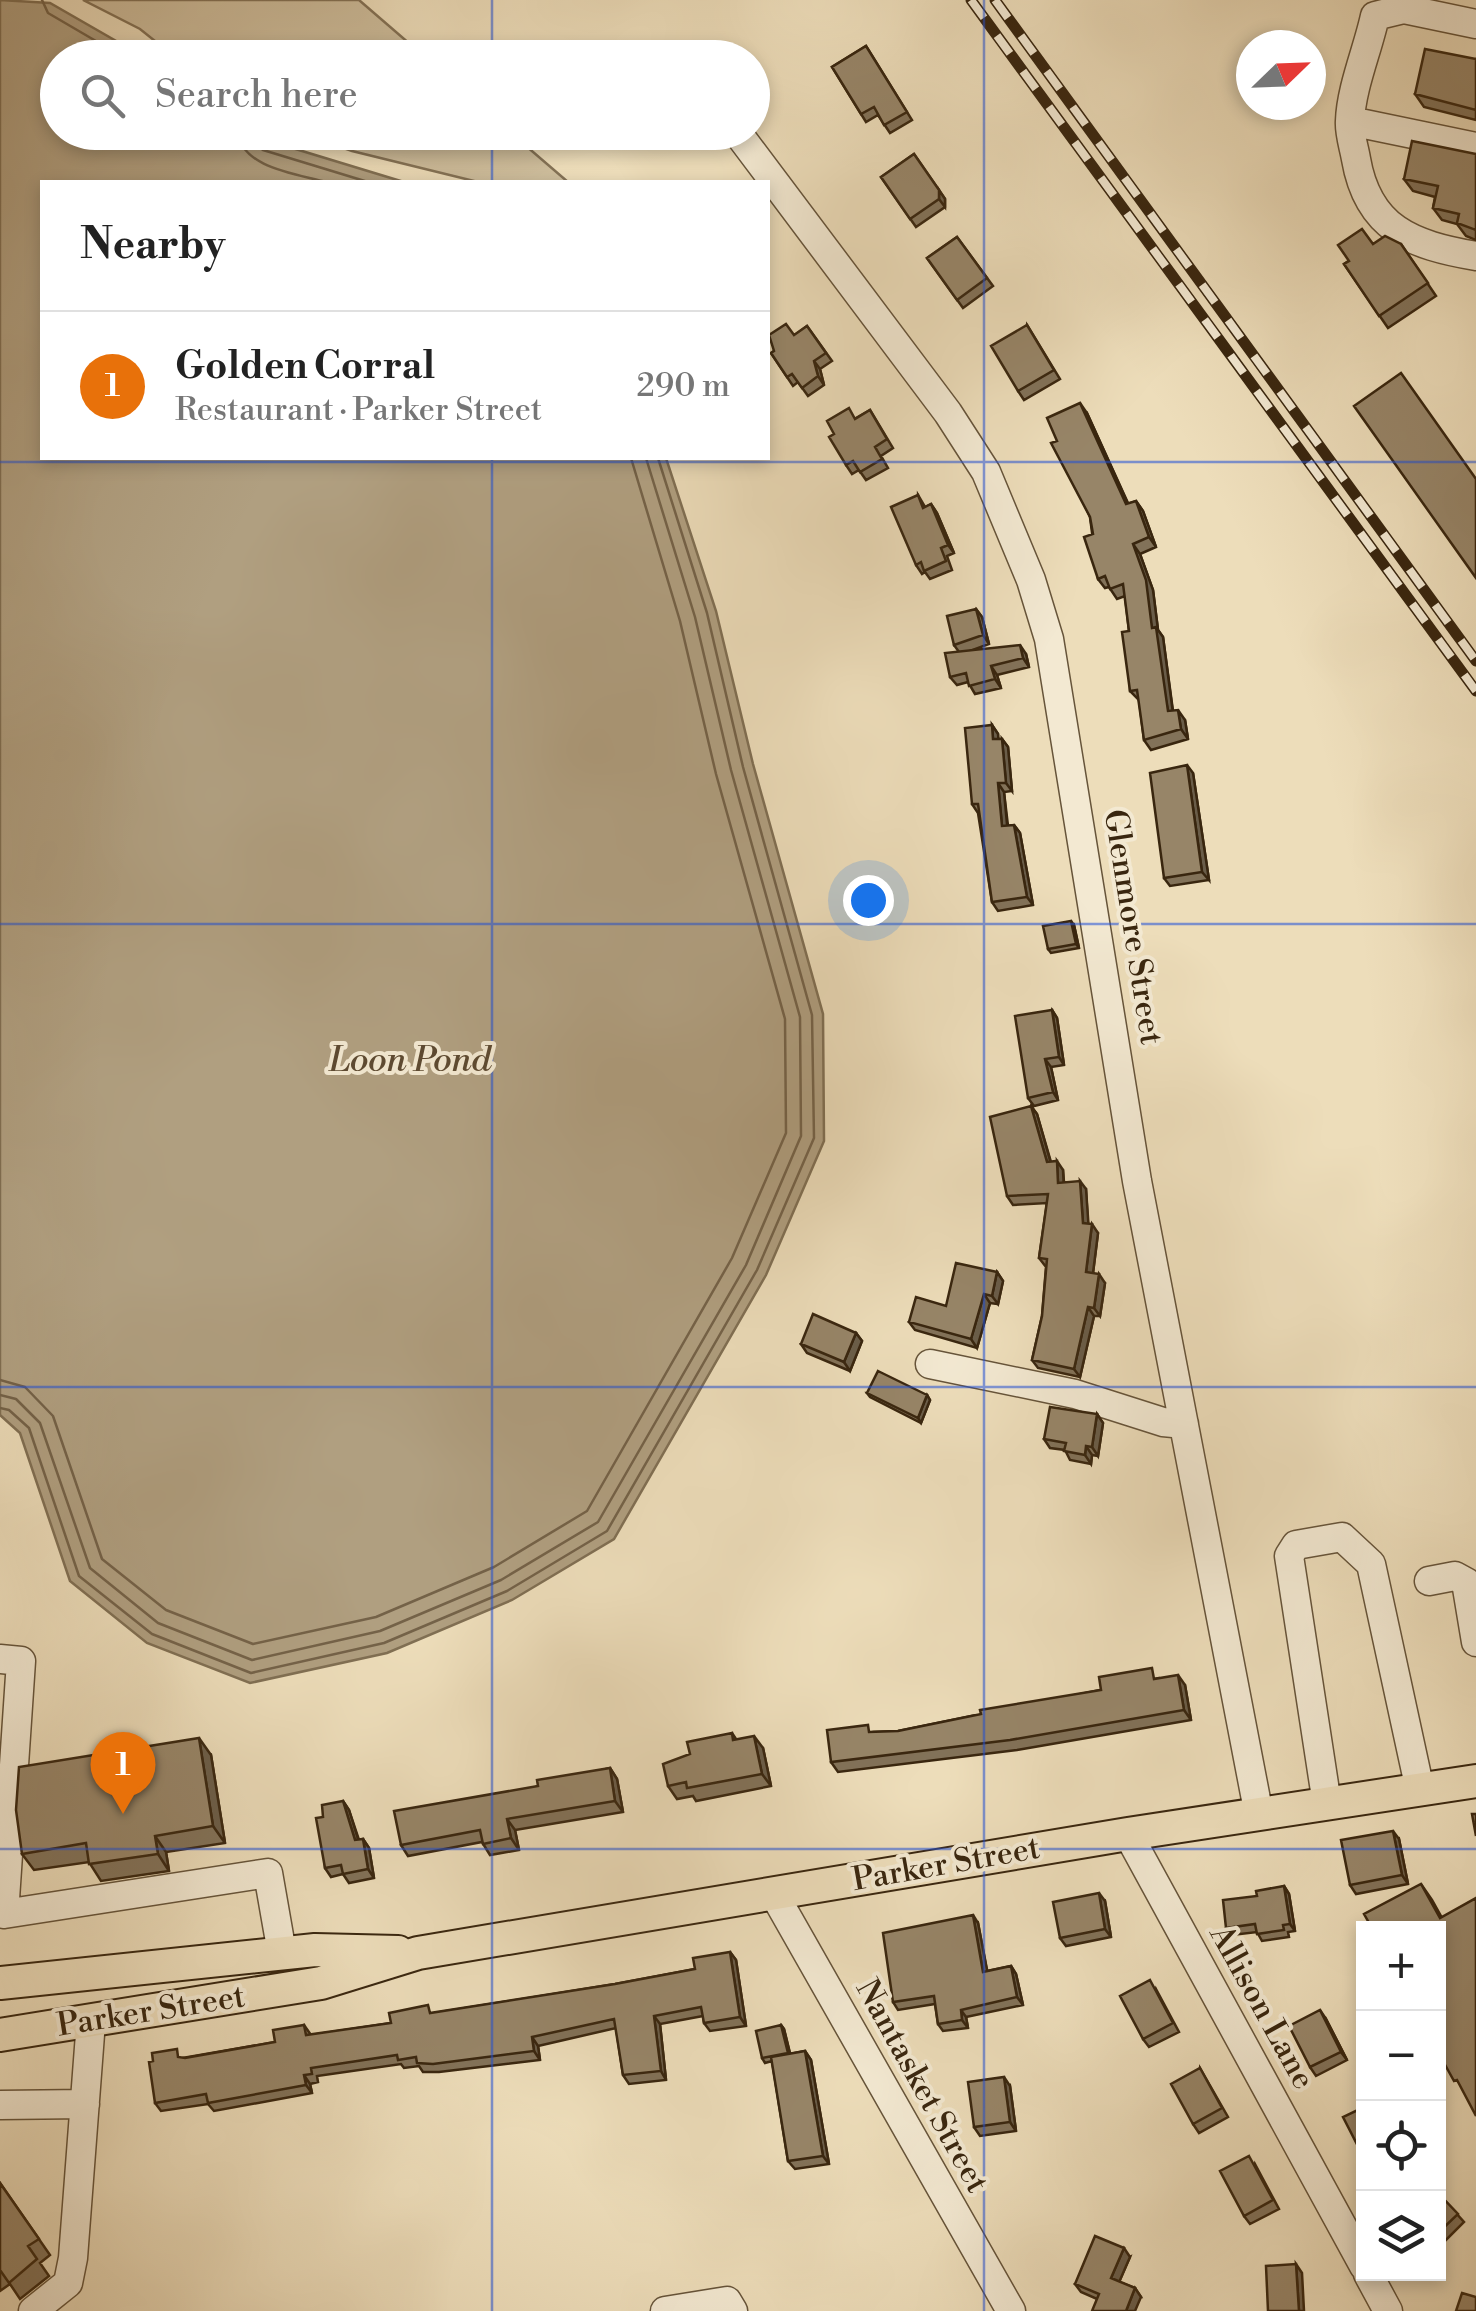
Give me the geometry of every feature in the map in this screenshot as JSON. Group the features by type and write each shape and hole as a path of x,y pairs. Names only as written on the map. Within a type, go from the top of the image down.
{"main road":[{"name":"Parker Street","path":"0,2035 321,1982 418,1953 1128,1834 1476,1781"},
{"name":"Parker Street","path":"0,1983 346,1949 418,1953"}],"street":[{"path":"1476,24 1404,9 1376,16 1350,121 1362,194 1374,210 1396,230 1424,243 1476,256"},
{"path":"1350,121 1476,147"},
{"name":"Glenmore Street","path":"751,150 948,413 986,472 1031,580 1050,639 1137,1181 1259,1815"},
{"path":"930,1364 1075,1394 1164,1422 1184,1424"},
{"path":"1326,1804 1289,1556 1296,1545 1342,1536 1370,1564 1420,1790"},
{"path":"1429,1581 1454,1576 1466,1582 1476,1642"},
{"path":"0,1659 21,1661 2,1914 268,1873 282,1954"},
{"name":"Allison Lane","path":"1128,1834 1356,2251"},
{"name":"Nantasket Street","path":"774,1894 1010,2311"},
{"path":"33,2311 68,2283 91,2021"},
{"path":"0,2104 84,2104"},
{"path":"1372,2281 1388,2311"},
{"path":"664,2311 727,2300 733,2311"}],"shaded area":[{"path":"83,0 359,0 405,40 154,40"},
{"path":"349,150 531,150 566,180 470,180"}],"water":[{"name":"Loon Pond","path":"0,0 50,3 114,40 40,40 40,150 299,150 397,180 40,180 40,460 667,460 716,611 753,764 823,1014 824,1141 766,1275 614,1539 512,1600 387,1653 250,1683 147,1643 70,1581 20,1433 0,1415"}],"building":[{"path":"866,46 907,112 884,125 874,107 861,114 832,67"},
{"path":"1425,49 1476,59 1476,110 1415,94"},
{"path":"1412,141 1476,154 1476,230 1457,223 1459,214 1433,208 1438,186 1404,179"},
{"path":"914,154 939,190 939,199 910,219 881,177"},
{"path":"1362,229 1373,244 1385,236 1401,244 1428,283 1379,316 1344,264 1349,261 1338,245"},
{"path":"957,237 987,278 957,300 927,258"},
{"path":"786,324 794,335 807,326 826,353 814,361 818,376 802,388 792,374 787,377 771,353 774,351 770,334"},
{"path":"1027,325 1054,370 1018,391 991,346"},
{"path":"1401,373 1476,479 1476,578 1354,406"},
{"path":"1080,403 1126,504 1136,501 1149,537 1133,544 1146,580 1152,628 1156,627 1168,711 1178,710 1181,729 1144,740 1137,690 1130,691 1122,632 1129,631 1123,584 1110,589 1105,576 1098,579 1084,537 1093,534 1090,517 1051,443 1057,441 1047,418"},
{"path":"849,408 855,419 870,410 887,439 875,447 882,459 860,472 853,461 846,465 829,437 834,434 827,421"},
{"path":"918,495 923,508 931,504 948,545 941,548 946,561 924,571 921,562 916,565 891,507"},
{"path":"976,609 983,635 954,645 947,616"},
{"path":"1020,645 1023,658 991,666 995,679 969,686 966,673 950,677 945,653"},
{"path":"992,725 993,739 1002,739 1006,783 998,783 1002,826 1014,825 1027,897 992,902 978,804 972,804 965,728"},
{"path":"1187,765 1202,872 1164,878 1150,773"},
{"path":"1071,921 1076,944 1048,949 1043,926"},
{"path":"1052,1010 1059,1057 1045,1059 1053,1092 1028,1098 1015,1016"},
{"path":"1031,1106 1047,1162 1057,1161 1058,1183 1080,1181 1083,1223 1092,1224 1086,1272 1099,1274 1094,1308 1088,1307 1074,1369 1032,1360 1042,1316 1047,1259 1039,1258 1048,1194 1007,1196 990,1117"},
{"path":"956,1263 997,1272 992,1296 984,1294 971,1339 909,1322 916,1297 946,1306"},
{"path":"813,1314 856,1333 844,1362 801,1344"},
{"path":"878,1371 927,1395 918,1418 867,1393"},
{"path":"1050,1407 1097,1414 1092,1447 1086,1446 1085,1455 1064,1451 1066,1443 1044,1439"},
{"path":"1152,1668 1154,1679 1178,1675 1184,1710 1010,1740 831,1762 827,1730 868,1725 869,1732 898,1731 981,1714 980,1710 1101,1690 1099,1677"},
{"path":"732,1733 733,1740 754,1736 762,1774 687,1788 686,1782 668,1786 663,1764 690,1754 687,1742"},
{"path":"199,1738 213,1826 155,1836 158,1854 89,1864 86,1843 22,1854 16,1810 19,1767"},
{"path":"610,1768 615,1801 507,1819 511,1838 483,1844 480,1830 401,1845 394,1811 538,1786 537,1780"},
{"path":"343,1801 355,1840 363,1839 368,1869 343,1874 341,1865 325,1868 316,1818 323,1817 322,1805"},
{"path":"1393,1831 1402,1875 1350,1885 1341,1840"},
{"path":"1421,1884 1440,1918 1476,1898 1476,2116 1446,2066 1446,1921 1368,1921 1364,1914"},
{"path":"1284,1886 1290,1924 1283,1925 1284,1930 1257,1934 1255,1924 1226,1928 1223,1900 1257,1896 1256,1891"},
{"path":"1099,1893 1105,1929 1060,1938 1053,1902"},
{"path":"973,1915 983,1972 1011,1966 1017,1997 961,2010 962,2020 938,2024 934,1996 893,2002 883,1933"},
{"path":"730,1952 740,2017 704,2023 701,2007 654,2016 661,2071 623,2075 614,2019 532,2037 534,2051 433,2064 417,2063 416,2057 398,2060 397,2055 311,2068 312,2074 304,2075 306,2085 208,2103 206,2094 155,2103 149,2062 153,2061 152,2053 177,2049 178,2057 185,2058 275,2042 273,2030 304,2025 306,2035 391,2023 389,2013 428,2005 430,2013 615,1984 695,1969 693,1958"},
{"path":"1150,1980 1173,2023 1143,2039 1120,1996"},
{"path":"1320,2010 1341,2052 1310,2067 1289,2026"},
{"path":"781,2025 788,2053 762,2058 756,2031"},
{"path":"805,2051 823,2156 788,2161 771,2057"},
{"path":"1200,2068 1222,2108 1193,2124 1171,2084"},
{"path":"1004,2077 1010,2122 974,2127 968,2082"},
{"path":"1356,2111 1356,2142 1343,2117"},
{"path":"1249,2156 1273,2200 1244,2216 1220,2171"},
{"path":"0,2183 39,2239 28,2246 37,2259 9,2283 0,2270"},
{"path":"1446,2201 1458,2214 1446,2225"},
{"path":"1095,2236 1124,2248 1111,2278 1135,2288 1126,2311 1092,2311 1099,2294 1075,2284"},
{"path":"1296,2264 1299,2311 1268,2311 1266,2266"},
{"path":"1462,2293 1476,2297 1476,2311 1456,2311"}],"railway":[{"path":"971,0 1476,691"},
{"path":"995,0 1476,661"}],"place":[{"name":"Golden Corral","path":"123,1814"}]}
